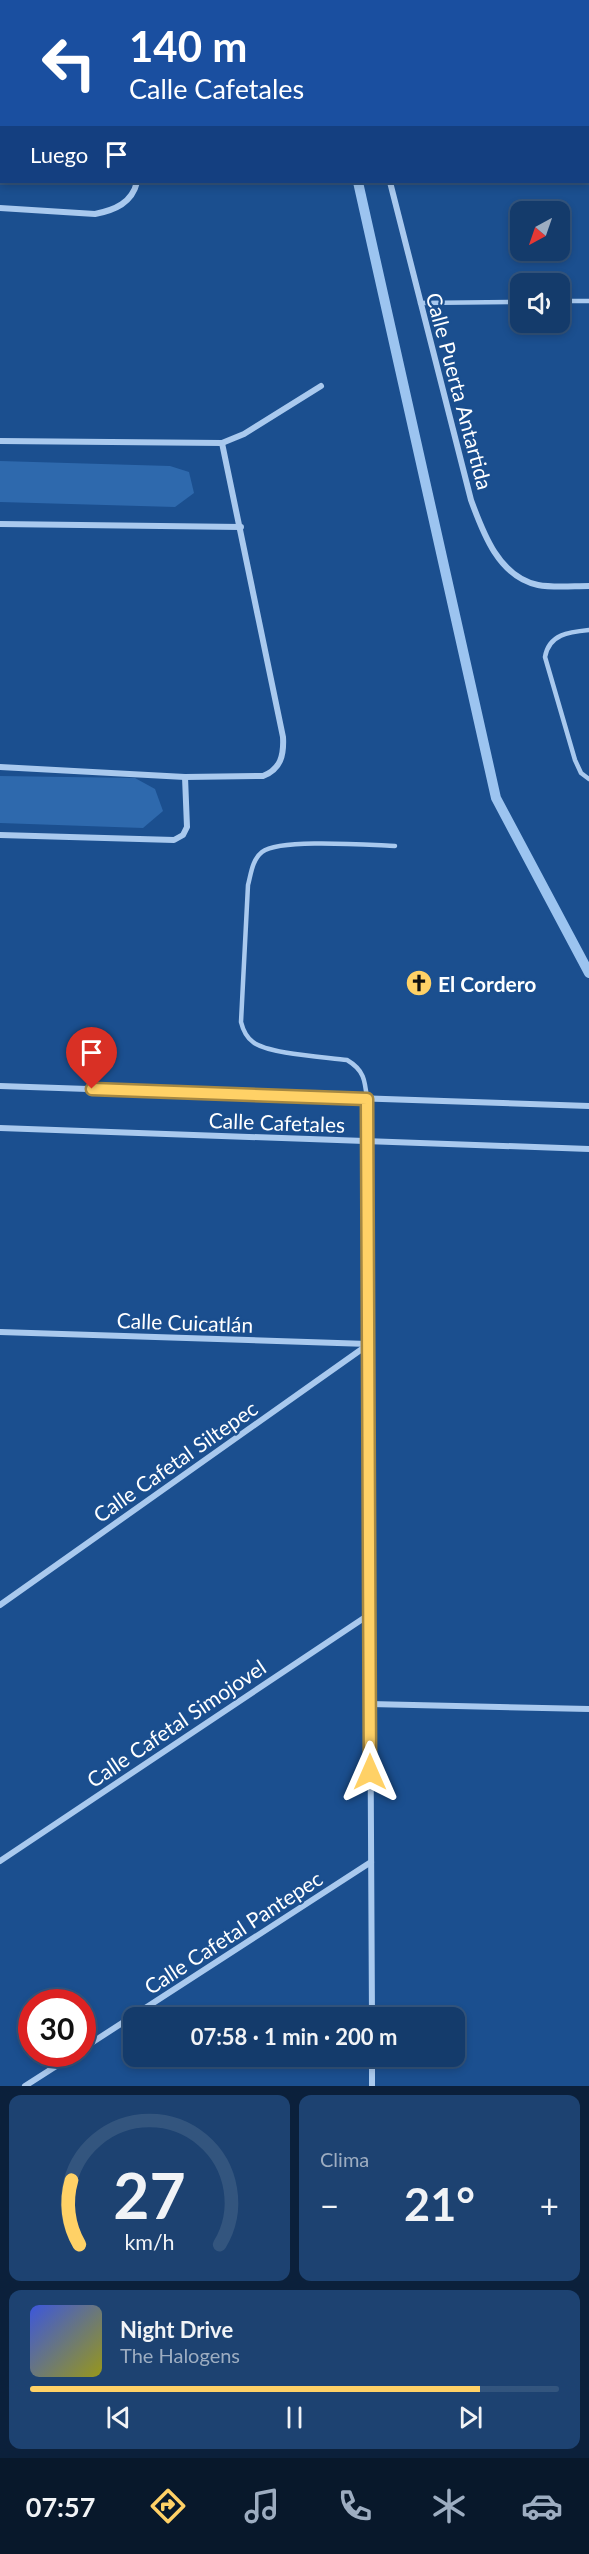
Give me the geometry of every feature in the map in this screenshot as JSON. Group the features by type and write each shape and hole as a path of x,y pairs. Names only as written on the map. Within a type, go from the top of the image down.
{"street":[{"path":"0,208 95,214 121,207 129,198 136,183"},
{"name":"Calle Puerta Antartida","path":"390,183 471,500 480,525 503,564 517,576 537,585 589,586"},
{"path":"0,441 222,443 253,429 321,386"},
{"path":"0,767 185,777 264,777 273,772 280,762 284,751 281,725 222,443"},
{"path":"0,524 241,527"},
{"path":"0,835 174,840 183,835 187,826 185,777"},
{"name":"Calle Cafetales","path":"0,1086 589,1106"},
{"path":"367,1099 372,2007"},
{"name":"Calle Cafetales","path":"0,1128 589,1149"},
{"name":"Calle Cuicatlán","path":"0,1332 369,1344"},
{"name":"Calle Cafetal Siltepec","path":"0,1605 369,1344"},
{"name":"Calle Cafetal Simojovel","path":"0,1861 370,1614"},
{"path":"370,1704 589,1709"},
{"name":"Calle Cafetal Pantepec","path":"96,2040 371,1862"},
{"path":"25,2086 55,2067"},
{"path":"372,2067 372,2086"}],"lane":[{"path":"570,302 589,301"},
{"path":"420,303 510,302"},
{"path":"589,630 565,633 556,638 546,650 545,657 574,760 581,773 589,779"},
{"path":"367,1099 364,1075 356,1065 347,1060 268,1049 250,1040 244,1032 241,1022 248,885 257,857 273,848 295,844 395,846"}],"shaded area":[{"path":"0,461 170,466 189,472 194,493 175,507 0,502"},
{"path":"0,776 135,778 155,789 163,811 143,828 0,823"}],"waterway":[{"path":"358,183 496,798 589,973"}],"place":[{"name":"El Cordero","path":"419,983"}],"route":[{"path":"92,1089 367,1099 370,1772"}]}
